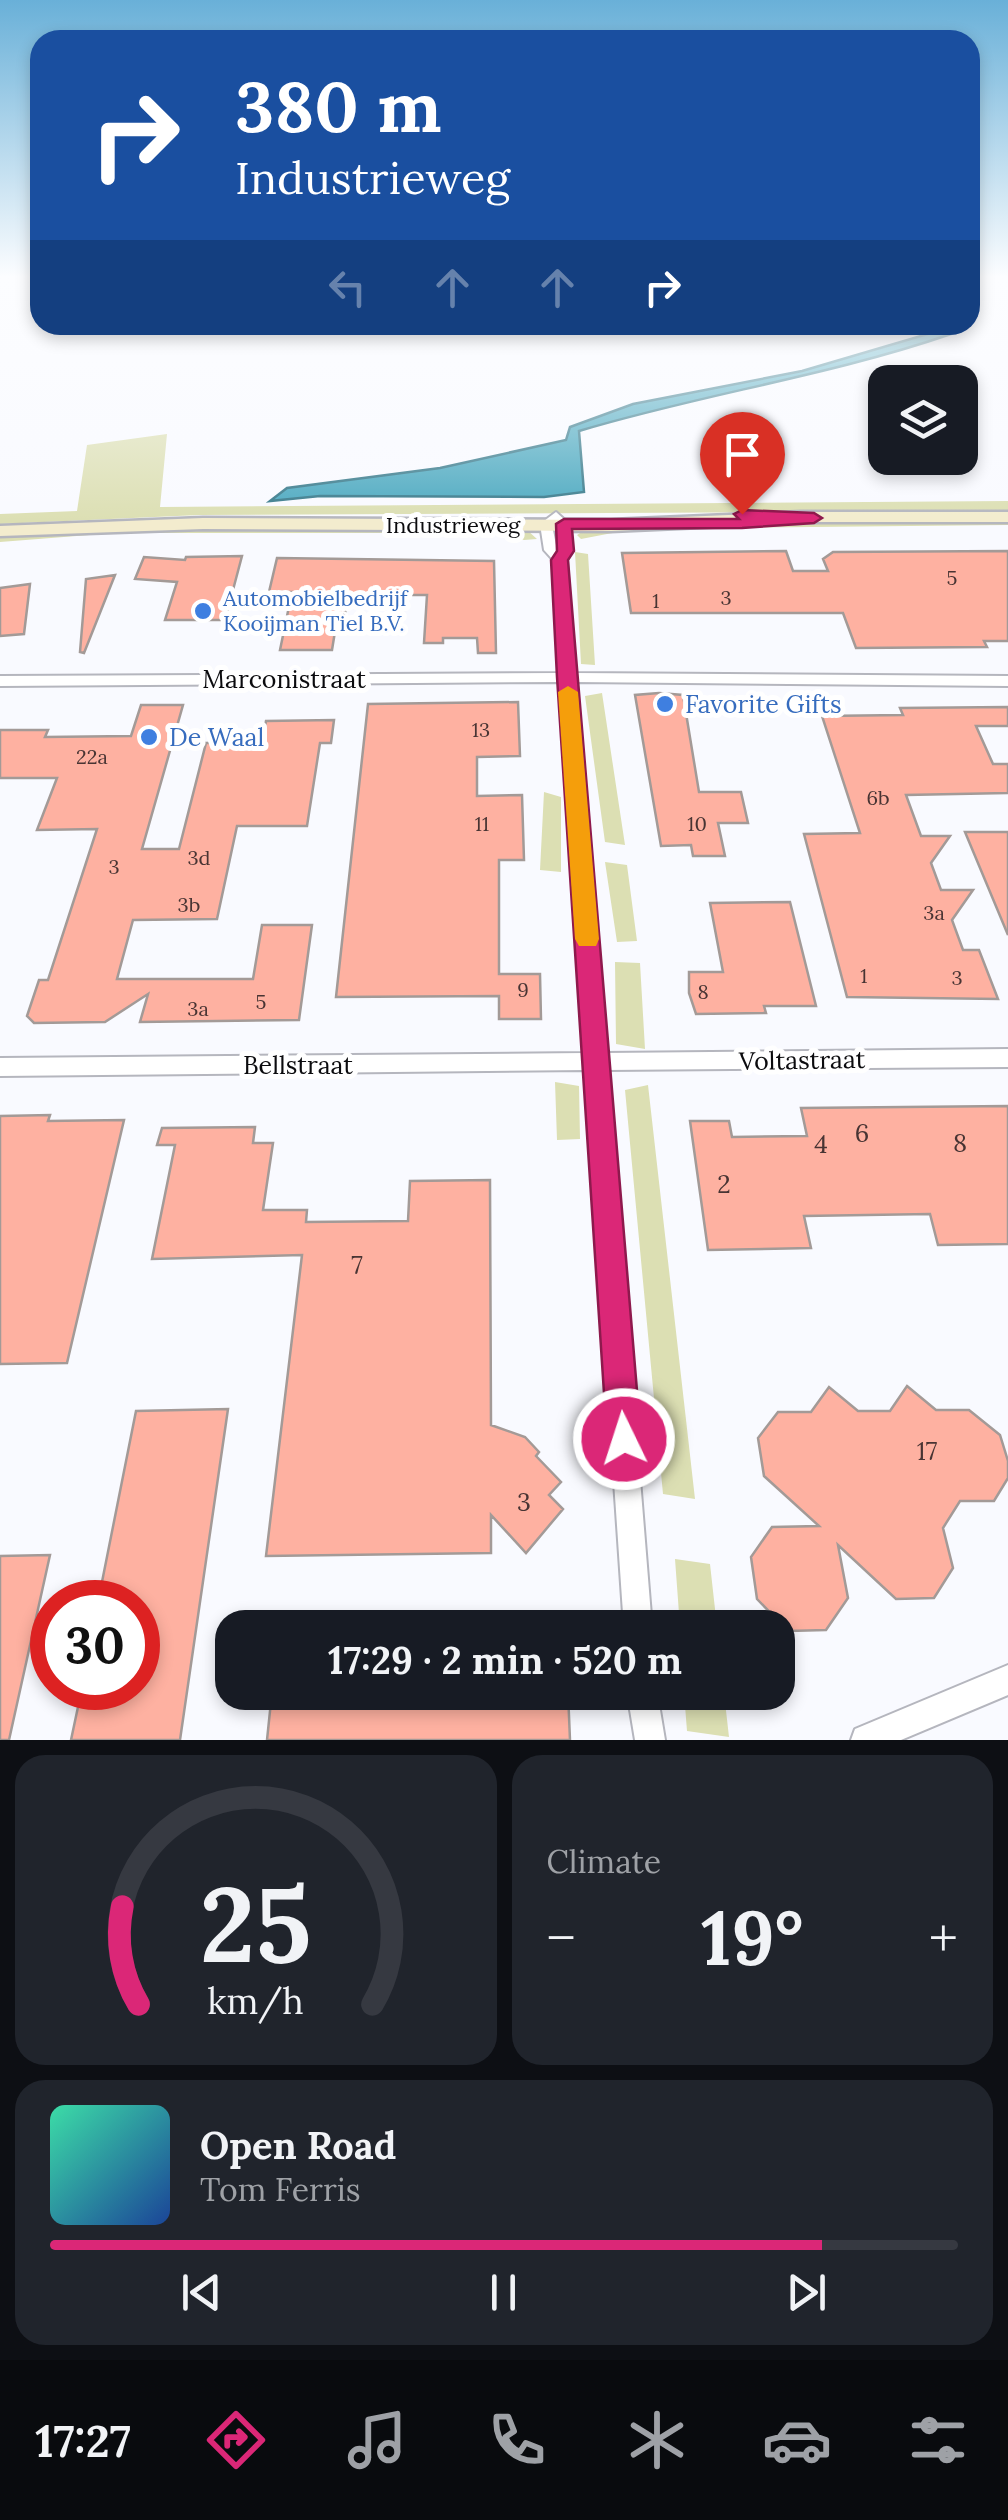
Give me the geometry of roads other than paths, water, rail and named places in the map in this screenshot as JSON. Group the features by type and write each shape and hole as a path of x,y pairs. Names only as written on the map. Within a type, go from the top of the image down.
{"main road":[{"name":"Industrieweg","path":"2,531 112,523 742,524 814,518 1008,517"}],"street":[{"path":"555,521 550,550 560,560 637,1610"},
{"name":"Marconistraat","path":"0,681 567,677 1008,680"},
{"name":"Voltastraat","path":"597,1062 1008,1058"},
{"name":"Bellstraat","path":"0,1067 597,1062"},
{"path":"866,1740 1008,1680"},
{"path":"645,1710 650,1740"}],"water":[{"path":"842,359 869,359 579,431 584,492 544,497 320,496 270,501 287,488 440,468 566,440 570,427 633,404 802,371"}],"place":[{"name":"Automobielbedrijf Kooijman Tiel B.V.","path":"203,611"},
{"name":"Favorite Gifts","path":"665,704"},
{"name":"De Waal","path":"149,737"}]}
